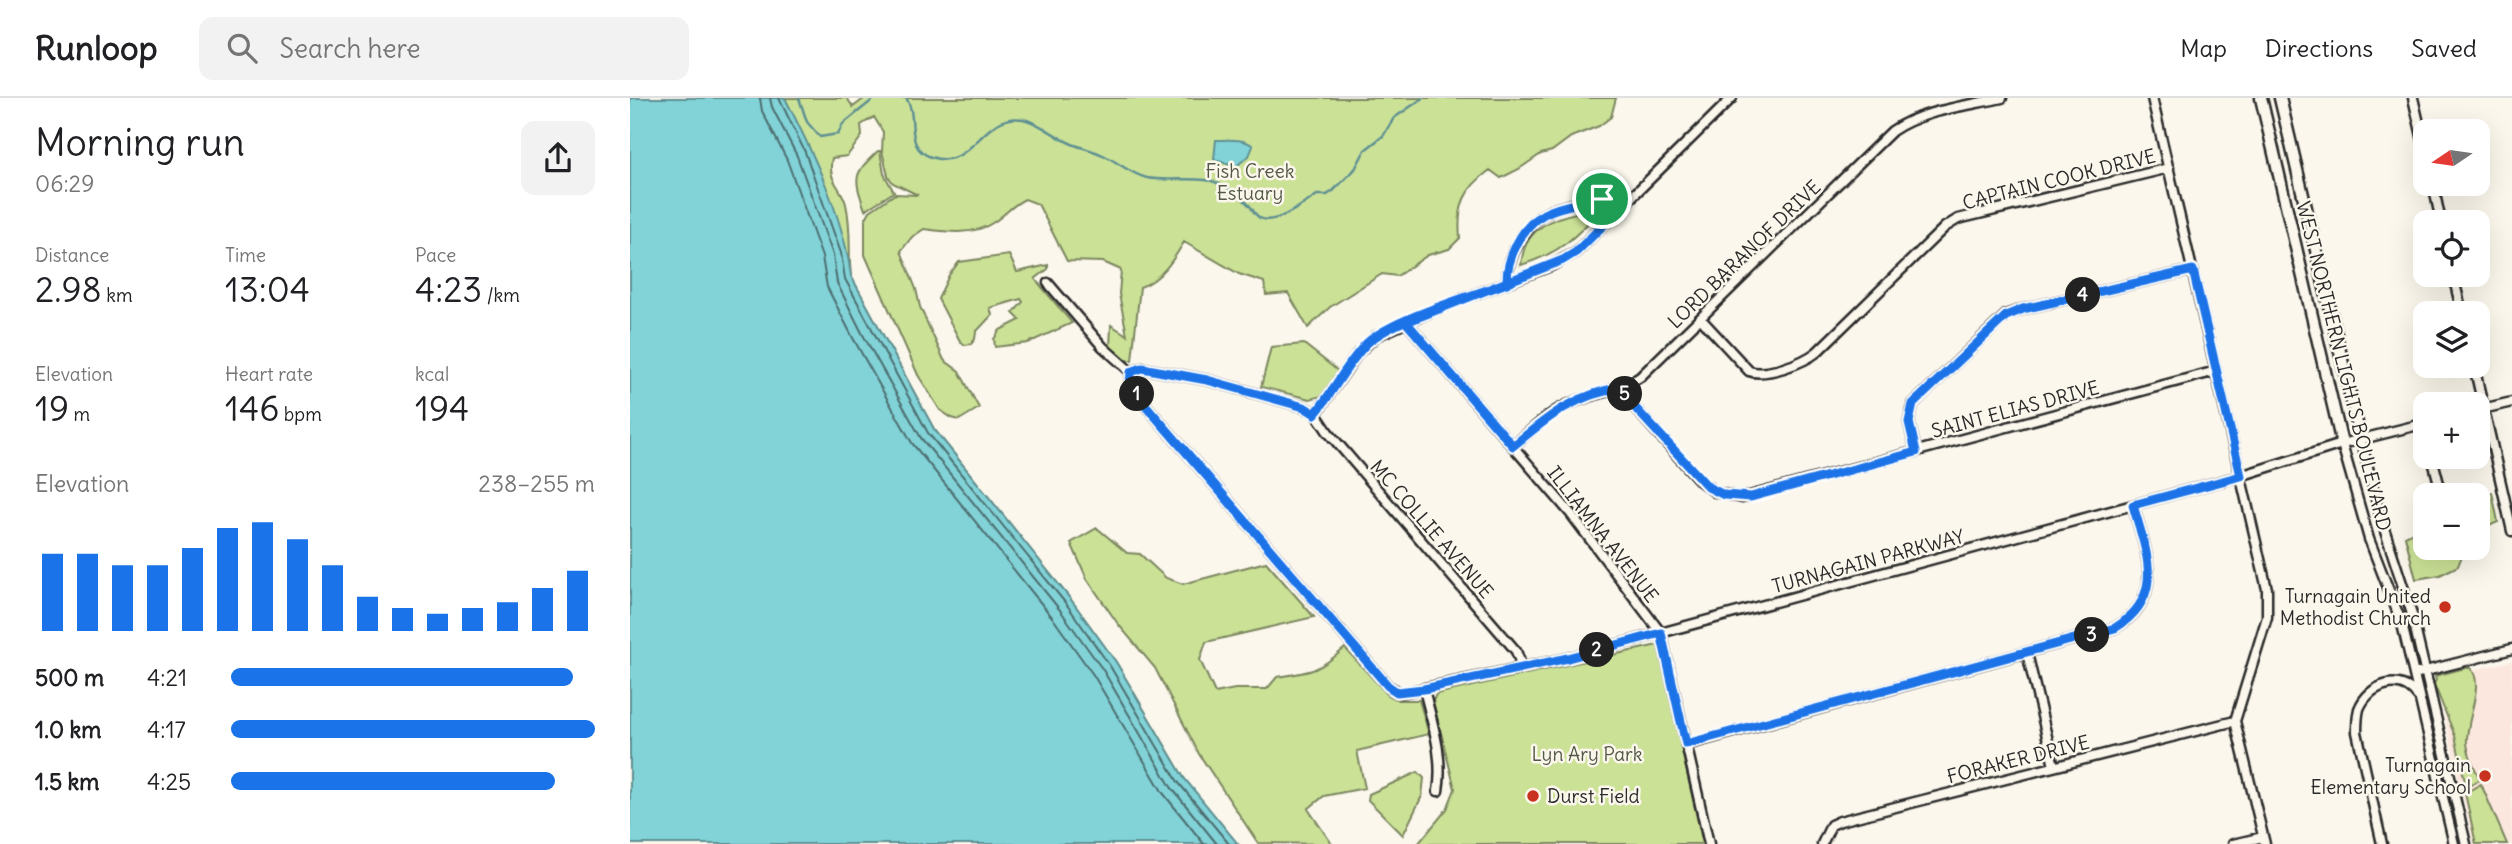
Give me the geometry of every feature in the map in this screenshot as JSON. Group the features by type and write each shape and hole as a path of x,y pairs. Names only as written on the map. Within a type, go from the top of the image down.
{"main road":[{"name":"WEST NORTHERN LIGHTS BOULEVARD","path":"2261,98 2342,444"},
{"name":"WEST NORTHERN LIGHTS BOULEVARD","path":"2280,98 2361,440"}],"street":[{"path":"1048,283 1103,347 1131,372 1142,368 1207,380 1304,407 1315,414 1366,345 1383,332 1551,266 1576,252 1732,98"},
{"name":"LORD BARANOF DRIVE","path":"1513,446 1567,405 1610,389 1624,387 1640,377 1892,131 1925,116 2002,98"},
{"path":"2152,98 2269,607 2235,721 2264,840 2233,844"},
{"path":"2413,98 2418,119"},
{"name":"CAPTAIN COOK DRIVE","path":"1700,319 1749,371 1765,373 1800,362 1817,352 1951,223 1974,214 2169,168"},
{"path":"1507,283 1511,257 1527,230 1538,218 1556,210 1602,199 1628,201"},
{"path":"1916,452 1909,422 1913,404 2006,316 2023,309 2193,270"},
{"name":"ILLIAMNA AVENUE","path":"1406,322 1586,533 1661,633 1709,844"},
{"name":"SAINT ELIAS DRIVE","path":"1624,387 1627,399 1700,481 1724,495 1751,497 2216,370"},
{"name":"TURNAGAIN PARKWAY","path":"1131,372 1130,384 1142,401 1388,686 1397,692 1424,689 1568,658 2241,476 2342,444 2413,428"},
{"path":"2490,408 2512,402"},
{"name":"MC COLLIE AVENUE","path":"1315,414 1516,651 1522,667"},
{"name":"WEST NORTHERN LIGHTS BOULEVARD","path":"2361,440 2369,477 2411,611 2466,844"},
{"name":"WEST NORTHERN LIGHTS BOULEVARD","path":"2342,444 2369,539 2402,624 2454,844"},
{"path":"2490,445 2512,531"},
{"path":"1686,744 2115,628 2137,610 2146,592 2150,572 2133,505"},
{"path":"2414,674 2512,649"},
{"path":"2027,653 2054,766"},
{"path":"2382,844 2357,732 2360,707 2374,688 2393,683 2404,684 2413,690 2420,700"},
{"path":"1424,689 1440,756 1438,791"},
{"name":"FORAKER DRIVE","path":"1822,844 1830,825 1840,821 2235,721"}],"shaded area":[{"name":"Turnagain Elementary School","path":"2512,661 2512,844 2474,844 2436,678"}],"green space":[{"name":"Fish Creek Estuary","path":"752,98 847,98 853,107 865,98 1616,98 1611,117 1599,126 1571,137 1552,151 1541,154 1501,178 1490,170 1481,177 1464,199 1460,216 1460,238 1449,249 1428,255 1397,276 1382,274 1330,307 1308,328 1288,293 1266,295 1264,282 1239,274 1184,242 1160,275 1140,287 1132,360 1126,360 1110,348 1111,325 1127,335 1119,294 1121,270 1103,262 1067,261 1038,204 1025,199 994,222 978,229 960,232 924,229 912,237 901,251 920,307 944,360 959,371 979,408 959,420 940,410 918,375 865,255 865,220 870,211 895,194 918,195 893,183 888,176 882,151 883,132 874,117 861,125 862,136 847,156 832,158 831,173 844,198 848,214 851,276 934,429 1072,601 1116,662 1184,778 1235,844 630,118"},
{"path":"878,151 884,174 894,192 865,210 857,184 858,177 863,166"},
{"path":"1602,208 1557,250 1521,265 1526,245 1541,227 1560,217"},
{"path":"1009,255 1017,272 1048,265 1048,269 1035,279 1072,323 1028,343 995,347 994,339 1000,330 1020,320 1013,313 1023,302 1021,299 990,308 992,315 976,332 971,344 965,345 960,341 938,299 949,275 959,262"},
{"path":"1304,344 1338,371 1322,396 1310,399 1261,387 1271,347"},
{"path":"2492,492 2498,522 2490,526"},
{"path":"1097,528 1127,553 1140,554 1166,578 1183,584 1266,562 1314,617 1206,642 1200,660 1215,693 1235,689 1267,689 1277,677 1314,669 1345,648 1388,695 1398,700 1419,700 1429,734 1357,751 1365,788 1324,796 1308,809 1332,844 1258,843 1199,754 1155,668 1118,624 1087,579 1071,543"},
{"path":"2413,532 2413,560 2460,560 2458,566 2440,575 2416,579 2405,536"},
{"name":"Lyn Ary Park","path":"1658,645 1703,844 1418,844 1447,809 1455,789 1433,701 1436,694"},
{"path":"2470,668 2476,683 2467,743 2480,780 2466,786 2455,736 2434,684 2435,676"},
{"path":"1418,772 1424,778 1422,796 1403,835 1368,800 1369,794"},
{"path":"2481,784 2507,844 2476,844 2465,793"}],"water":[{"path":"630,98 785,98 816,162 834,208 842,231 851,276 934,429 1072,601 1116,662 1184,778 1238,844 630,844"},
{"path":"1216,140 1241,141 1253,146 1249,156 1235,167 1214,159"}],"waterway":[{"path":"799,98 807,122 820,137 838,134 843,124 875,98"},
{"path":"906,98 910,105 917,147 931,157 945,159 957,156 997,124 1009,119 1023,119 1147,178 1201,179 1215,182 1238,195 1258,217 1266,220 1298,208 1317,195 1327,195 1333,191 1355,169 1365,150 1383,136 1394,118 1423,98"}],"place":[{"name":"Turnagain United Methodist Church","path":"2445,607"},
{"name":"Turnagain Elementary School","path":"2485,776"},
{"name":"Durst Field","path":"1533,796"}],"route":[{"path":"1602,199 1556,210 1538,218 1527,230 1511,257 1507,283 1439,308 1405,323 1383,332 1374,337 1358,353 1315,414 1304,407 1207,380 1142,368 1131,372 1130,384 1142,401 1388,686 1397,692 1406,693 1568,658 1661,633 1686,744 2115,628 2137,610 2146,592 2150,572 2133,505 2241,476 2193,270 2023,309 2006,316 1913,404 1909,422 1916,452 1751,497 1724,495 1700,481 1627,399 1624,387 1610,389 1567,405 1513,446 1406,322 1439,308 1507,283 1551,266 1576,252 1628,201 1602,199"}]}
